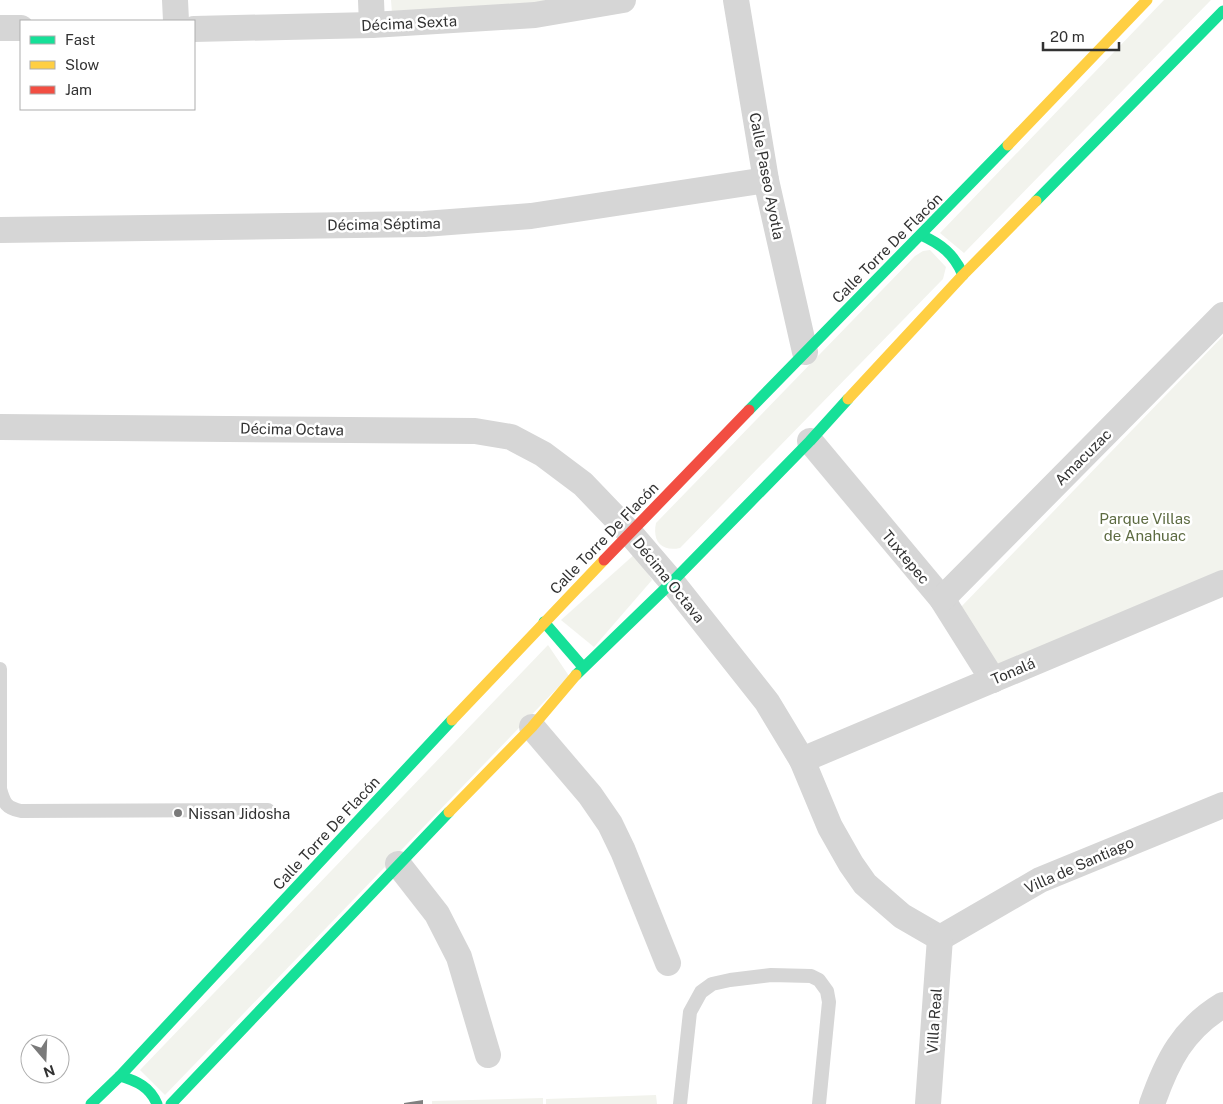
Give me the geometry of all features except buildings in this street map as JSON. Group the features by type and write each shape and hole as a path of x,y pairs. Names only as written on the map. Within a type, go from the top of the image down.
{"street":[{"path":"175,0 176,20"},
{"path":"371,0 372,26"},
{"name":"Décima Sexta","path":"195,28 372,26 535,15 623,0"},
{"name":"Calle Paseo Ayotla","path":"736,0 766,180 805,352"},
{"name":"Calle Torre De Flacón","path":"91,1104 120,1076 544,622 805,352 921,236 1147,0"},
{"path":"171,1104 398,864 532,727 583,667 672,582 810,442 963,275 1223,11"},
{"path":"0,28 20,28"},
{"name":"Décima Séptima","path":"0,230 424,224 531,216 766,180"},
{"path":"921,236 936,242 950,252 957,261 963,275"},
{"name":"Amacuzac","path":"942,599 1223,315"},
{"name":"Décima Octava","path":"0,426 475,431 511,437 542,454 583,484 630,533 672,582 767,702 802,760 830,827 865,884 902,916 940,938"},
{"name":"Tuxtepec","path":"810,442 942,599 993,680"},
{"name":"Tonalá","path":"802,760 1223,583"},
{"path":"544,622 583,667"},
{"path":"532,727 590,795 610,824 623,851 668,963"},
{"name":"Villa de Santiago","path":"940,938 1040,880 1223,805"},
{"path":"398,864 437,914 459,957 488,1055"},
{"name":"Villa Real","path":"928,1104 940,938"},
{"path":"1152,1104 1160,1081 1181,1042 1206,1015 1223,1005"},
{"path":"120,1076 131,1079 146,1087 151,1091 157,1104"}],"lane":[{"path":"0,669 0,789 4,802 11,809 21,811 268,810"},
{"path":"680,1104 690,1012 701,992 712,984 730,980 781,975 811,976 818,980 827,991 829,1002 819,1104"}],"green space":[{"path":"391,0 592,0 392,13"},
{"path":"1164,0 1211,0 964,253 940,233"},
{"path":"930,250 946,267 943,279 680,548 663,547 657,540 656,523 915,256 923,251"},
{"name":"Parque Villas de Anahuac","path":"1223,336 1223,579 1002,670 960,608"},
{"path":"635,554 652,580 594,647 561,620"},
{"path":"548,645 569,676 165,1095 140,1070"},
{"path":"656,1095 657,1104 546,1104 546,1099"},
{"path":"543,1098 543,1104 432,1104 432,1101"}],"traffic: fast":[{"path":"1036,201 1223,11"},
{"path":"749,410 1008,145"},
{"path":"921,235 946,250 963,275"},
{"path":"576,675 672,582 810,441 848,399"},
{"path":"544,622 583,667"},
{"path":"91,1104 120,1076 452,720"},
{"path":"171,1104 449,812"},
{"path":"120,1076 132,1080 147,1089 157,1104"}],"traffic: slow":[{"path":"1008,145 1147,0"},
{"path":"848,399 963,275 1036,201"},
{"path":"452,720 604,560"},
{"path":"449,812 532,727 576,675"}],"traffic: jam":[{"path":"604,560 749,410"}],"place":[{"name":"Nissan Jidosha","path":"178,813"}]}
